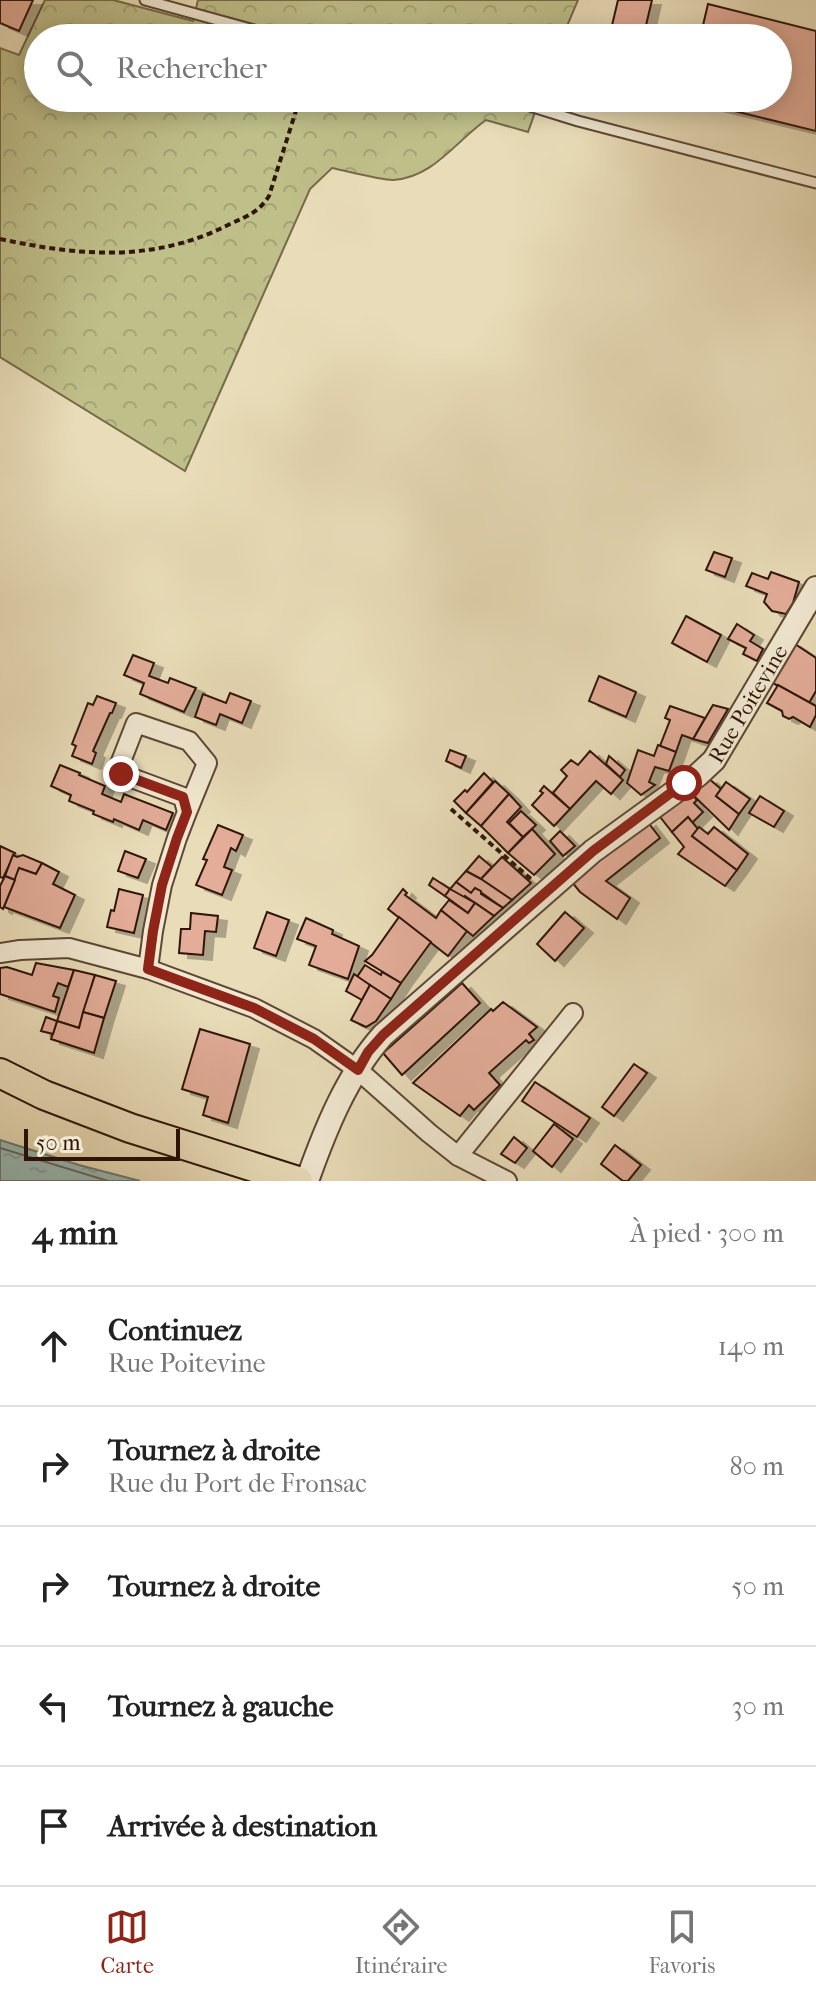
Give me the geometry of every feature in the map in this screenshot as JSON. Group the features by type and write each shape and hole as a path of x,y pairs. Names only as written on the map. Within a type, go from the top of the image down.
{"main road":[{"path":"0,1073 44,1095 130,1128 298,1181"}],"street":[{"name":"Rue Poitevine","path":"307,1181 331,1121 368,1052 383,1035 593,851 714,760 816,588"},
{"path":"148,969 162,885 207,763 189,741 136,723 120,764 121,774 183,797 187,812"},
{"path":"0,953 69,948 148,969 254,1008 314,1039 358,1070 458,1156 507,1181"},
{"path":"458,1156 573,1013"}],"lane":[{"path":"145,0 232,24"},
{"path":"549,112 816,183"}],"path":[{"path":"0,239 36,247 91,253 138,252 180,244 221,229 261,209 269,196 296,112"},
{"path":"451,809 546,893"}],"green space":[{"path":"45,0 113,0 193,21 198,0 578,0 568,24 34,24"},
{"path":"24,44 24,112 535,112 528,132 486,120 432,166 407,178 393,180 332,168 310,189 185,471 0,357 0,48 19,55"}],"water":[{"path":"0,1140 79,1165 140,1181 0,1181"}],"building":[{"path":"0,0 33,0 19,31 0,23"},
{"path":"618,0 652,0 646,24 612,24"},
{"path":"708,4 788,24 703,24"},
{"path":"792,25 816,31 816,131 738,112 792,112"},
{"path":"714,552 732,558 725,577 706,570"},
{"path":"771,572 799,582 786,614 772,611 764,602 767,594 746,586 752,573 768,579"},
{"path":"686,616 721,635 707,662 672,643"},
{"path":"737,624 754,635 750,641 763,649 757,661 743,654 746,648 728,639"},
{"path":"792,642 816,658 816,691 809,703 771,682"},
{"path":"133,655 154,663 149,676 168,683 170,678 196,688 184,712 140,694 144,683 124,675"},
{"path":"599,676 636,692 626,717 589,701"},
{"path":"778,685 816,706 816,715 810,727 793,717 783,716 782,711 767,703"},
{"path":"230,693 251,701 242,723 220,714 216,725 195,717 203,694 226,703"},
{"path":"97,696 116,703 93,751 96,753 92,764 72,756 76,746 72,744 88,703 93,705"},
{"path":"713,705 728,709 708,743 693,739"},
{"path":"670,706 705,718 693,739 682,735 676,752 660,746 670,720 665,718"},
{"path":"658,745 676,752 669,771 655,767 649,782 655,785 641,795 627,783 638,750 654,756"},
{"path":"450,750 466,756 461,768 446,761"},
{"path":"590,751 623,780 611,794 596,781 570,809 553,793 567,776 561,770 571,760 578,765"},
{"path":"609,756 625,770 620,777 606,764"},
{"path":"60,765 105,786 102,794 121,802 124,794 173,813 166,830 143,820 139,830 93,814 94,811 69,801 71,795 51,786"},
{"path":"484,773 493,782 466,813 454,801"},
{"path":"708,778 721,789 716,796 739,814 729,830 692,794"},
{"path":"495,781 509,794 481,826 466,813"},
{"path":"726,782 750,799 739,814 716,796"},
{"path":"544,786 570,809 554,826 532,805 543,793 540,791"},
{"path":"689,791 697,800 694,803 703,812 692,823 688,817 672,832 657,813"},
{"path":"509,794 521,807 507,822 523,837 508,853 481,826"},
{"path":"760,796 784,811 774,827 749,813"},
{"path":"521,811 536,825 523,837 509,823"},
{"path":"688,817 698,829 692,836 737,870 725,886 678,854 684,847 672,832"},
{"path":"647,821 660,838 606,881 630,898 617,919 580,892 571,881"},
{"path":"218,825 243,835 236,851 231,848 224,867 232,870 222,895 196,885"},
{"path":"699,827 708,834 714,827 748,854 737,870 692,836"},
{"path":"532,829 555,854 534,875 508,853"},
{"path":"560,831 575,846 563,856 550,841"},
{"path":"0,846 15,853 3,878 0,877"},
{"path":"125,851 146,859 138,878 118,871"},
{"path":"13,855 23,855 42,863 36,874 19,868 15,880 5,876"},
{"path":"479,856 492,867 481,879 466,871"},
{"path":"502,857 531,883 512,900 481,879"},
{"path":"42,863 59,872 53,884 75,895 60,928 4,907 19,868 36,874"},
{"path":"466,871 512,900 503,908 475,888 471,893 456,882"},
{"path":"5,876 15,880 3,909 0,907 0,886"},
{"path":"433,878 450,889 445,896 429,885"},
{"path":"456,882 471,893 475,888 481,891 503,908 494,916 450,889"},
{"path":"119,889 143,895 134,933 107,927"},
{"path":"403,889 407,893 405,895 436,918 441,910 467,931 448,956 388,909"},
{"path":"450,889 475,903 468,913 445,896"},
{"path":"449,900 468,913 475,903 494,916 473,936 441,910"},
{"path":"267,912 289,920 276,956 254,948"},
{"path":"565,912 584,928 555,961 537,944"},
{"path":"191,913 218,916 216,932 205,931 203,955 179,953 181,929 190,929"},
{"path":"399,917 431,942 401,983 365,961"},
{"path":"306,918 359,946 348,979 309,965 316,946 297,939"},
{"path":"36,963 74,970 68,987 58,983 53,996 59,998 55,1012 0,994 0,968 7,967 32,975"},
{"path":"365,965 401,983 391,999 357,977"},
{"path":"74,970 95,975 79,1028 57,1021"},
{"path":"354,974 370,985 362,1000 346,991"},
{"path":"95,975 116,981 104,1018 83,1012"},
{"path":"462,983 480,1003 402,1075 383,1053"},
{"path":"370,985 391,999 376,1021 366,1027 351,1020"},
{"path":"503,1002 537,1027 529,1034 534,1040 529,1043 526,1040 489,1073 500,1085 474,1110 469,1105 460,1116 413,1083 491,1009 493,1011"},
{"path":"83,1012 104,1018 94,1053 51,1039 57,1021 79,1028"},
{"path":"46,1017 57,1021 53,1034 41,1031"},
{"path":"200,1029 250,1044 228,1123 203,1115 208,1097 182,1089"},
{"path":"634,1064 647,1073 614,1116 602,1107"},
{"path":"535,1082 590,1118 577,1137 522,1101"},
{"path":"554,1124 573,1139 552,1167 533,1151"},
{"path":"514,1137 527,1148 515,1163 501,1154"},
{"path":"615,1145 641,1165 628,1181 623,1181 601,1164"}],"route":[{"path":"121,774 183,797 187,812 162,885 148,969 254,1008 314,1039 358,1070 383,1035 593,851 684,783"}]}
